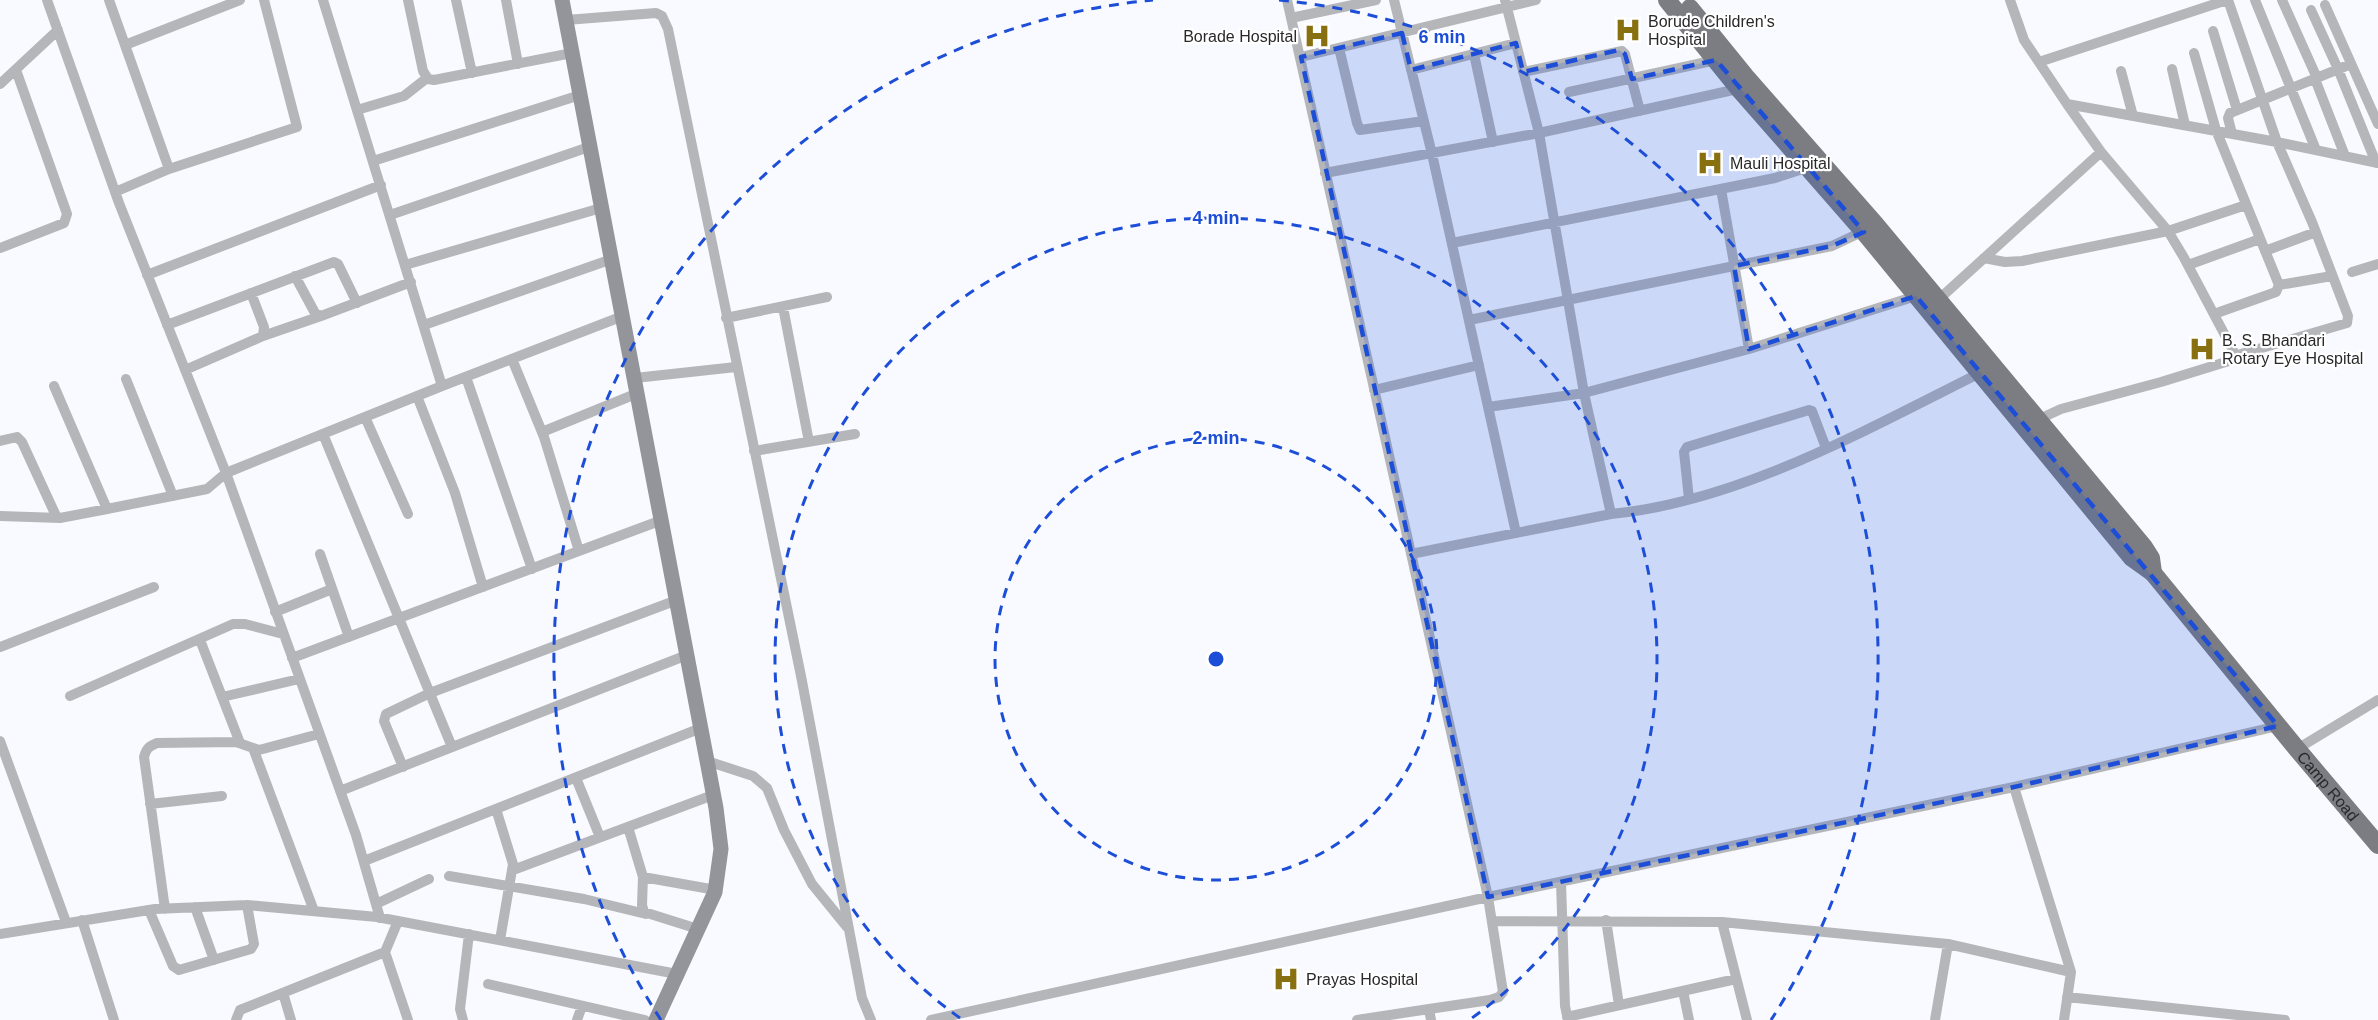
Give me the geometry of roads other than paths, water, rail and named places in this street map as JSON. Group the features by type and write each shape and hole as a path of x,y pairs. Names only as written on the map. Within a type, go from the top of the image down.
{"main road":[{"path":"1667,0 1716,60 1746,87"},
{"path":"1683,0 1746,87 1870,229 1938,300 1986,370"},
{"path":"1870,229 1916,296 1986,370"},
{"name":"Camp Road","path":"1986,370 2031,424 2132,558 2153,573 2378,844"}],"street":[{"path":"47,0 115,192 226,473 340,791 364,861 380,918"},
{"path":"108,0 169,169"},
{"path":"125,45 240,0"},
{"path":"115,192 169,169 297,127 264,0"},
{"path":"323,0 442,386"},
{"path":"408,0 423,71 427,78 434,80 572,54"},
{"path":"456,0 472,73"},
{"path":"506,0 518,64"},
{"path":"562,0 677,600 721,849 716,890 656,1020"},
{"path":"1287,0 1488,897 1503,992 1499,997 1490,1000 1430,1014 1357,1020"},
{"path":"1292,18 1376,0"},
{"path":"1394,0 1432,154 1516,533"},
{"path":"1301,57 1402,33 1506,3 1536,0"},
{"path":"2010,0 2024,40 2102,152 2168,231 2236,356"},
{"path":"2031,424 2061,409 2161,382 2229,361 2236,356 2347,323 2348,316 2316,232 2277,142 2228,0 2039,62"},
{"path":"2255,0 2316,150"},
{"path":"2282,0 2316,78 2345,156"},
{"path":"1506,3 1539,133 1584,393 1611,514"},
{"path":"2325,5 2351,64 2375,110 2378,124"},
{"path":"2311,10 2377,163"},
{"path":"566,20 656,13 663,16 668,29 801,676 862,998 871,1020"},
{"path":"0,84 58,30"},
{"path":"2212,31 2237,110"},
{"path":"1411,70 1516,43"},
{"path":"1339,48 1360,130 1424,122"},
{"path":"1523,72 1618,50 1625,54 1640,111"},
{"path":"2194,53 2216,130 2279,285 2276,292 2214,314"},
{"path":"1474,54 1493,142"},
{"path":"1569,92 1716,60"},
{"path":"2232,134 2228,118 2230,113 2351,64"},
{"path":"2172,69 2185,125"},
{"path":"1,244 64,223 68,214 16,70"},
{"path":"2121,71 2133,116"},
{"path":"357,110 404,96 427,78"},
{"path":"1325,173 1539,133 1746,87"},
{"path":"373,161 580,96"},
{"path":"2067,104 2216,130 2377,163"},
{"path":"390,215 589,147"},
{"path":"1938,300 2102,152"},
{"path":"1452,243 1775,178 1814,164"},
{"path":"147,275 381,185"},
{"path":"1721,189 1749,349"},
{"path":"1984,258 2005,262 2022,261 2168,231 2246,205"},
{"path":"405,265 602,208"},
{"path":"1469,320 1832,246 1870,229"},
{"path":"2265,251 2316,232"},
{"path":"2188,265 2260,239"},
{"path":"424,326 612,259"},
{"path":"167,325 336,262 357,303"},
{"path":"2352,272 2378,264"},
{"path":"295,276 315,313 321,316"},
{"path":"2279,285 2332,276"},
{"path":"185,370 263,336 411,282"},
{"path":"251,293 264,327 263,336"},
{"path":"1488,406 1584,393 1749,349 1916,296"},
{"path":"726,318 827,297"},
{"path":"783,307 809,442"},
{"path":"0,516 57,518 207,489 226,473 623,316"},
{"path":"512,359 542,432 579,551"},
{"path":"1374,390 1479,365"},
{"path":"635,378 736,367"},
{"path":"1411,554 1611,514 1632,512 1725,489 1826,448 1986,370"},
{"path":"466,377 532,569"},
{"path":"126,379 173,496"},
{"path":"54,386 107,509"},
{"path":"542,432 638,393"},
{"path":"417,396 455,493 483,587"},
{"path":"1689,499 1684,452 1687,447 1809,410 1812,411 1826,448"},
{"path":"365,417 408,514"},
{"path":"323,434 452,747"},
{"path":"754,451 855,434"},
{"path":"0,441 16,437 22,442 57,518"},
{"path":"292,658 662,520"},
{"path":"320,554 349,637"},
{"path":"0,647 154,587"},
{"path":"275,612 332,589"},
{"path":"404,767 384,721 384,716 430,693 677,600"},
{"path":"70,696 233,624 245,624 283,634"},
{"path":"201,640 240,743"},
{"path":"340,791 687,655"},
{"path":"222,697 299,679"},
{"path":"2297,749 2378,700"},
{"path":"931,1020 1488,897 2014,787 2278,726"},
{"path":"364,861 701,729"},
{"path":"165,909 145,751 157,743 240,743 264,749 319,734"},
{"path":"0,741 66,922"},
{"path":"253,748 314,911"},
{"path":"707,762 753,776 767,788 784,830 812,884 849,930"},
{"path":"576,778 600,837"},
{"path":"2014,787 2071,972 2064,1020"},
{"path":"513,870 713,795"},
{"path":"150,804 222,796"},
{"path":"496,809 513,859 500,940"},
{"path":"628,827 643,877 642,905 646,914"},
{"path":"449,876 584,899 698,929"},
{"path":"643,877 716,890"},
{"path":"376,904 429,879"},
{"path":"1561,882 1567,1018 1736,979"},
{"path":"0,934 149,910 247,904 380,918 677,974"},
{"path":"149,910 176,969 180,970 253,946 247,904"},
{"path":"195,907 214,960"},
{"path":"82,920 112,1020"},
{"path":"1606,920 1619,1005"},
{"path":"398,921 385,952 408,1020"},
{"path":"1493,921 1722,922 1948,944 2071,972"},
{"path":"1722,922 1747,1020"},
{"path":"464,1020 460,1009 469,934"},
{"path":"1935,1020 1948,944"},
{"path":"236,1020 240,1010 385,952"},
{"path":"488,984 645,1020"},
{"path":"1683,991 1689,1020"},
{"path":"283,993 291,1020"},
{"path":"2067,997 2236,1017 2285,1020"},
{"path":"578,1020 582,1005"},
{"path":"2158,1020 2160,1007"}],"place":[{"name":"Borude Children's Hospital","path":"1628,30"},
{"name":"Borade Hospital","path":"1317,36"},
{"name":"Mauli Hospital","path":"1710,163"},
{"name":"B. S. Bhandari Rotary Eye Hospital","path":"2202,349"},
{"name":"Prayas Hospital","path":"1286,979"}]}
